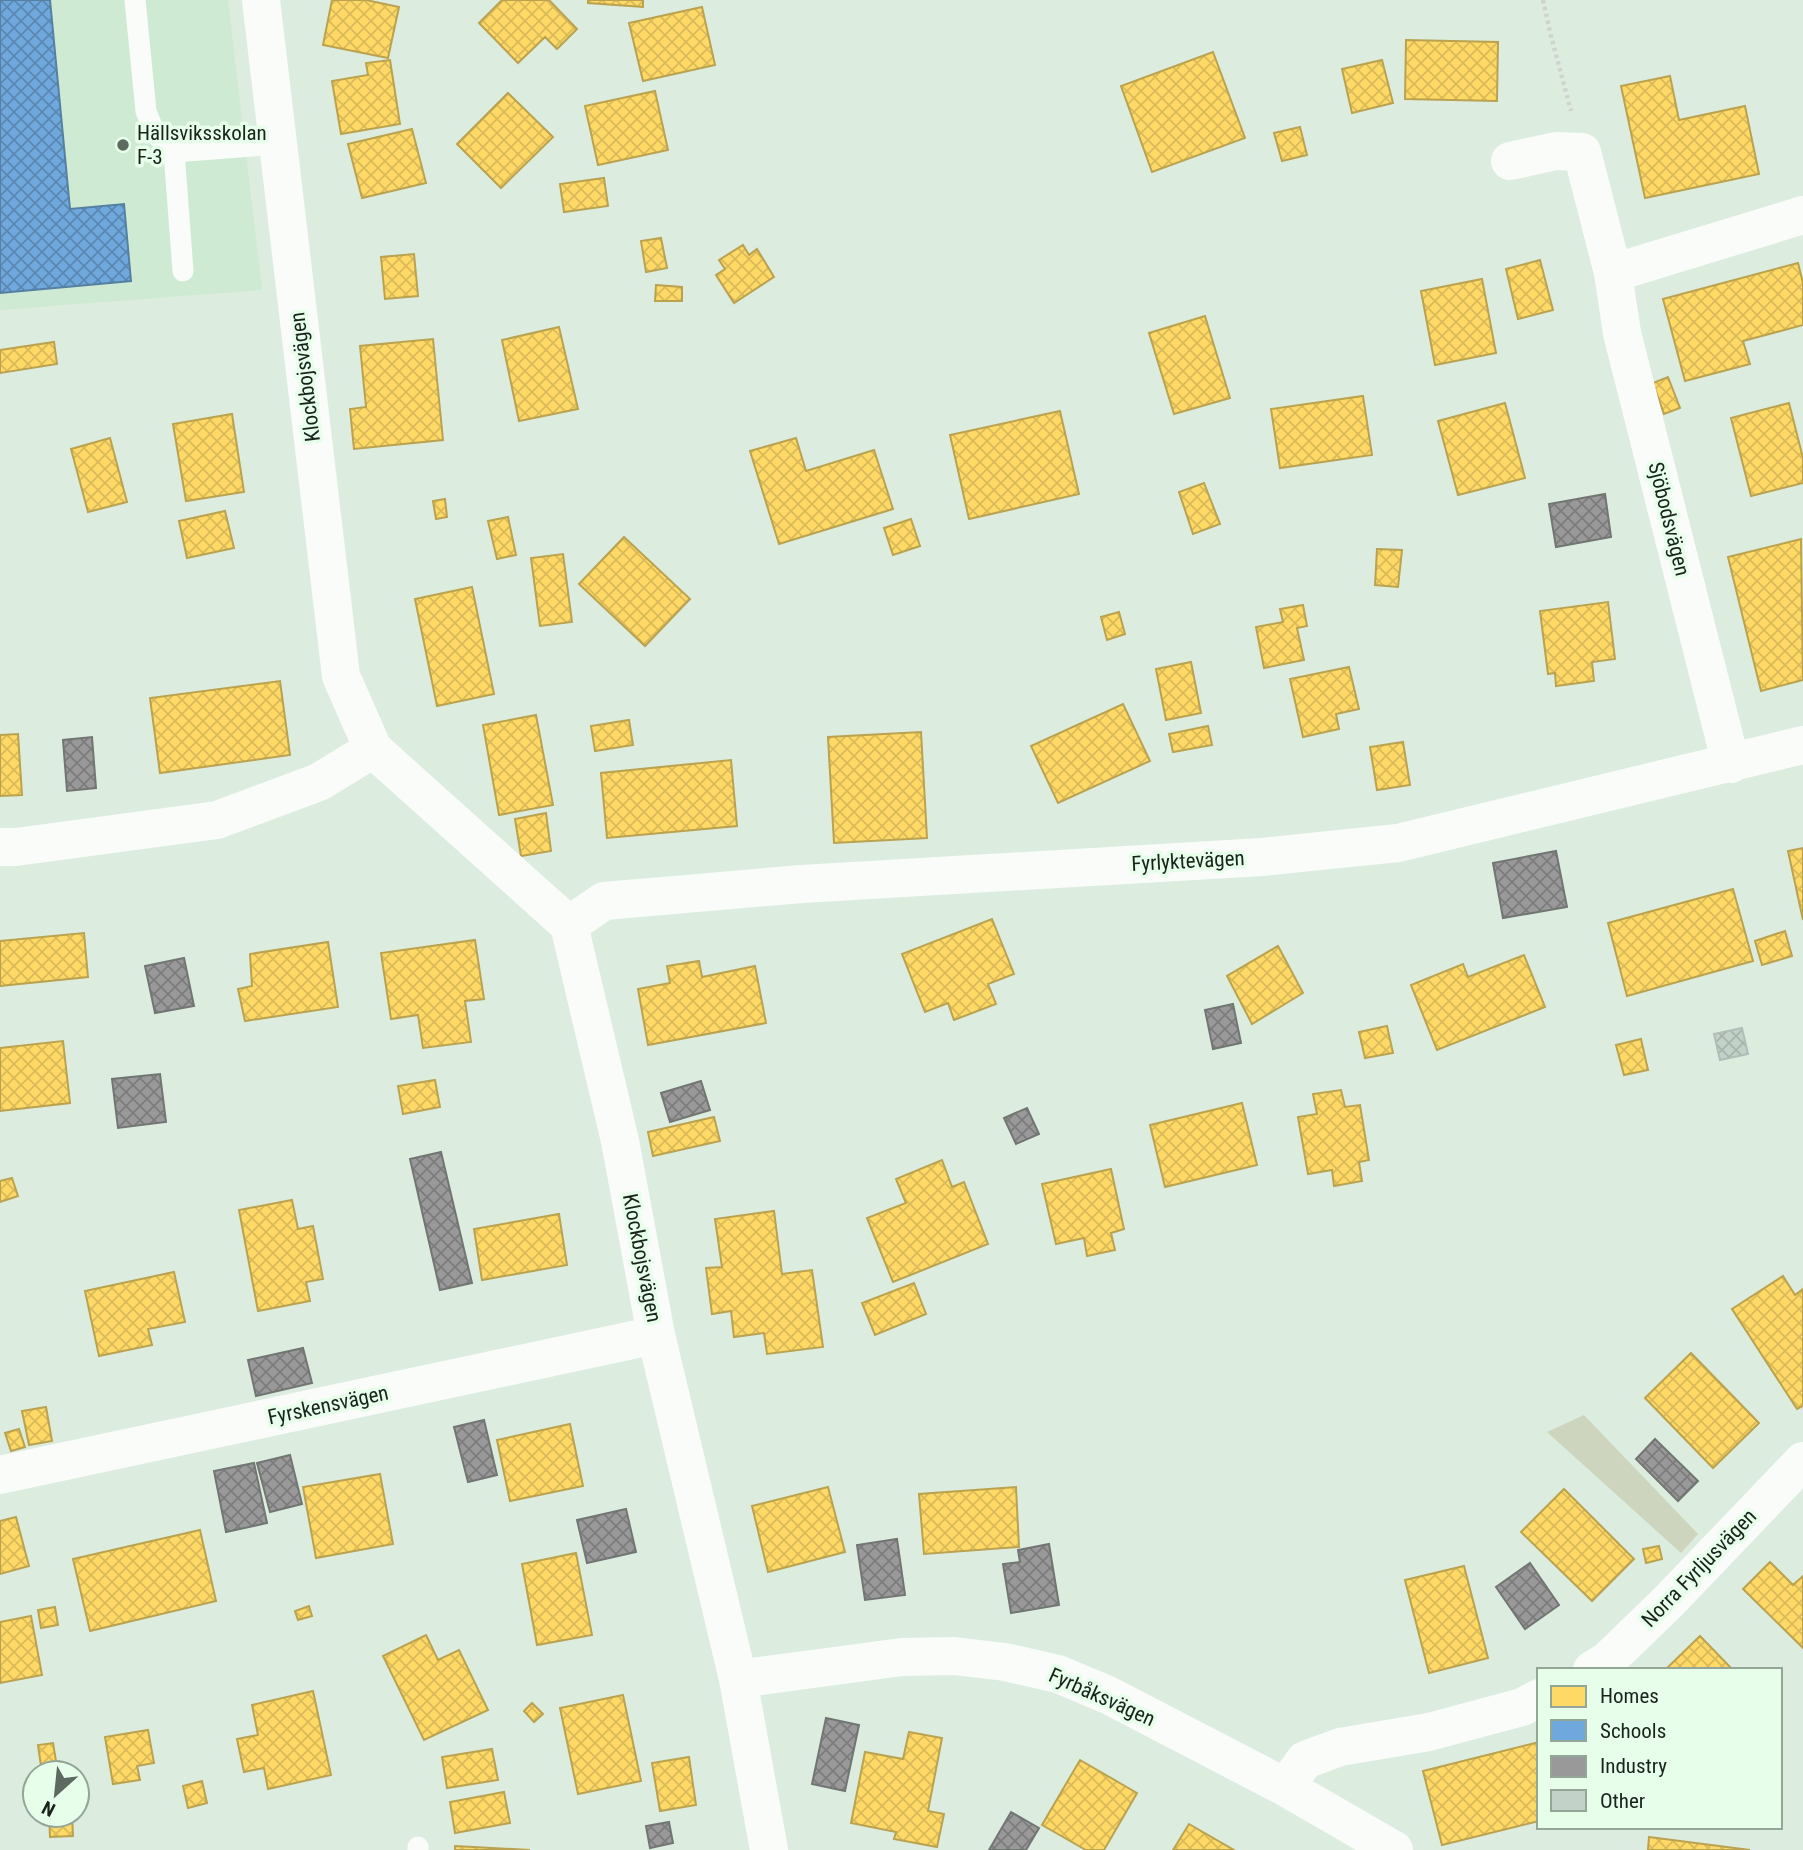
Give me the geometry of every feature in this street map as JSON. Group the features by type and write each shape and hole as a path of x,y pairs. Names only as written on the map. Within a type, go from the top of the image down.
{"street":[{"name":"Klockbojsvägen","path":"261,0 341,676 373,749 569,925 620,1141 656,1335 738,1679 769,1850"},
{"path":"1510,161 1556,151 1582,152"},
{"name":"Sjöbodsvägen","path":"1582,152 1613,273 1622,333 1731,764"},
{"path":"1613,273 1803,215"},
{"name":"Fyrlyktevägen","path":"569,925 604,901 802,884 1262,857 1398,843 1803,745"},
{"path":"0,847 217,820 319,782 373,749"},
{"name":"Fyrskensvägen","path":"0,1475 656,1335"},
{"name":"Norra Fyrljusvägen","path":"1595,1668 1607,1661 1669,1601 1803,1461"},
{"name":"Fyrbåksvägen","path":"738,1679 902,1657 954,1656 1006,1662 1058,1674 1108,1695 1285,1787 1394,1850"},
{"path":"1285,1787 1305,1760 1340,1747 1429,1732 1522,1707 1537,1699"}],"lane":[{"path":"135,0 146,111 155,134 174,152 183,271"},
{"path":"174,152 277,144"}],"path":[{"path":"1544,0 1550,36 1582,152"}],"shaded area":[{"name":"Hällsviksskolan F-3","path":"0,0 228,0 262,290 0,310"},
{"path":"1584,1415 1698,1534 1681,1553 1547,1432"}],"building: Homes":[{"path":"332,0 366,0 399,7 388,58 323,45"},
{"path":"502,0 549,0 577,29 557,49 545,37 518,63 479,23"},
{"path":"588,0 643,0 643,7 588,3"},
{"path":"702,7 715,65 643,81 629,23"},
{"path":"1406,40 1498,42 1497,101 1405,99"},
{"path":"1213,52 1245,138 1152,172 1121,86"},
{"path":"390,60 400,124 341,134 332,81 368,75 366,63"},
{"path":"1382,60 1393,103 1352,113 1342,69"},
{"path":"1670,76 1679,120 1745,106 1759,174 1645,198 1621,86"},
{"path":"655,91 668,150 598,165 585,106"},
{"path":"508,93 553,137 501,188 457,144"},
{"path":"1300,127 1307,155 1282,161 1274,133"},
{"path":"412,129 426,183 362,198 348,144"},
{"path":"604,178 608,206 564,212 560,184"},
{"path":"661,238 667,268 646,272 641,241"},
{"path":"743,245 749,255 757,249 774,277 734,303 716,275 725,269 719,260"},
{"path":"414,254 418,296 385,299 381,257"},
{"path":"1540,260 1553,310 1518,319 1506,269"},
{"path":"1798,263 1803,283 1803,325 1743,341 1750,364 1685,381 1663,299"},
{"path":"1482,279 1496,353 1435,365 1421,291"},
{"path":"656,285 682,287 682,301 655,301"},
{"path":"1205,316 1230,398 1174,414 1149,333"},
{"path":"559,327 578,409 519,421 502,340"},
{"path":"433,339 443,440 354,449 350,409 366,407 360,346"},
{"path":"54,342 57,364 0,373 0,350"},
{"path":"1668,377 1680,408 1664,414 1653,383"},
{"path":"1363,396 1372,455 1280,468 1271,409"},
{"path":"1505,403 1525,478 1458,495 1438,421"},
{"path":"1789,403 1803,458 1803,483 1751,496 1731,418"},
{"path":"1060,411 1079,494 969,519 950,435"},
{"path":"232,414 244,492 186,501 173,424"},
{"path":"110,438 127,502 88,512 71,449"},
{"path":"796,438 806,471 874,450 893,509 779,544 750,451"},
{"path":"1204,483 1220,524 1193,534 1179,492"},
{"path":"445,499 447,517 436,519 433,501"},
{"path":"225,511 234,548 187,558 179,521"},
{"path":"508,517 516,555 497,559 488,521"},
{"path":"911,519 920,546 893,555 884,528"},
{"path":"624,537 690,599 645,646 579,584"},
{"path":"1801,539 1803,680 1761,691 1728,557"},
{"path":"1377,549 1402,550 1398,587 1375,585"},
{"path":"563,554 572,622 540,626 531,558"},
{"path":"472,587 494,694 437,706 415,599"},
{"path":"1608,602 1615,659 1592,662 1594,681 1556,686 1555,673 1548,674 1540,611"},
{"path":"1303,605 1307,626 1297,628 1304,660 1264,668 1256,627 1283,622 1280,609"},
{"path":"1119,612 1125,634 1107,640 1101,617"},
{"path":"1191,662 1201,713 1166,720 1156,669"},
{"path":"1349,667 1359,709 1336,714 1339,729 1303,737 1290,679"},
{"path":"280,681 290,755 160,773 150,698"},
{"path":"1123,704 1150,761 1058,803 1031,746"},
{"path":"536,715 553,805 499,815 483,725"},
{"path":"629,720 633,745 595,751 591,726"},
{"path":"1208,726 1212,745 1173,752 1169,734"},
{"path":"921,732 927,838 834,843 828,737"},
{"path":"18,734 22,795 0,796 0,735"},
{"path":"1403,742 1410,785 1377,790 1370,747"},
{"path":"731,760 737,826 607,838 601,773"},
{"path":"546,813 551,851 521,856 515,819"},
{"path":"1803,848 1803,920 1788,851"},
{"path":"1733,889 1753,961 1627,996 1608,923"},
{"path":"992,919 1014,974 988,984 996,1004 954,1020 948,1003 925,1012 902,954"},
{"path":"1785,931 1792,956 1762,965 1755,941"},
{"path":"84,933 88,977 0,986 0,941"},
{"path":"475,940 484,999 465,1001 471,1042 423,1048 418,1015 391,1019 381,953"},
{"path":"328,942 338,1007 245,1021 238,989 252,986 250,954"},
{"path":"1278,946 1303,993 1252,1024 1227,976"},
{"path":"1524,955 1545,1007 1437,1050 1411,985 1463,964 1468,977"},
{"path":"699,961 702,977 755,966 766,1023 648,1045 638,989 670,983 667,966"},
{"path":"1387,1026 1393,1053 1365,1058 1359,1032"},
{"path":"1641,1039 1648,1070 1624,1075 1616,1045"},
{"path":"63,1041 70,1103 0,1111 0,1048"},
{"path":"435,1080 440,1107 403,1114 398,1086"},
{"path":"1341,1090 1345,1107 1360,1105 1369,1160 1359,1162 1362,1181 1334,1186 1332,1170 1308,1174 1298,1117 1317,1114 1313,1094"},
{"path":"1242,1103 1257,1165 1165,1187 1150,1125"},
{"path":"714,1117 720,1141 653,1156 648,1132"},
{"path":"942,1160 952,1187 964,1182 988,1244 893,1282 867,1218 906,1203 896,1179"},
{"path":"1111,1169 1124,1229 1111,1233 1115,1250 1087,1256 1084,1238 1056,1244 1042,1184"},
{"path":"12,1178 18,1196 0,1202 0,1181"},
{"path":"292,1200 298,1229 313,1226 323,1279 306,1282 310,1301 258,1311 239,1210"},
{"path":"774,1211 782,1274 812,1270 823,1347 767,1354 764,1333 734,1337 731,1311 712,1314 706,1268 722,1267 715,1219"},
{"path":"559,1214 567,1265 482,1280 474,1229"},
{"path":"174,1272 185,1322 148,1329 152,1345 99,1356 85,1291"},
{"path":"1783,1276 1795,1295 1803,1289 1803,1406 1797,1409 1732,1309"},
{"path":"914,1283 926,1314 875,1335 862,1303"},
{"path":"1691,1353 1759,1423 1713,1468 1645,1398"},
{"path":"46,1407 52,1441 29,1445 22,1411"},
{"path":"570,1424 583,1486 510,1501 497,1440"},
{"path":"19,1429 25,1447 11,1451 5,1433"},
{"path":"380,1474 393,1544 316,1558 303,1487"},
{"path":"828,1487 845,1552 768,1572 752,1506"},
{"path":"1016,1487 1019,1547 924,1554 919,1494"},
{"path":"1564,1489 1634,1559 1592,1601 1521,1532"},
{"path":"16,1517 29,1566 0,1574 0,1521"},
{"path":"200,1530 216,1601 90,1631 73,1559"},
{"path":"1659,1546 1662,1559 1646,1563 1643,1549"},
{"path":"576,1553 592,1635 537,1645 522,1564"},
{"path":"1770,1562 1793,1585 1803,1576 1803,1648 1743,1589"},
{"path":"1464,1566 1488,1658 1429,1673 1405,1580"},
{"path":"309,1606 312,1616 298,1620 295,1611"},
{"path":"55,1607 58,1625 41,1628 38,1610"},
{"path":"31,1616 42,1675 0,1683 0,1622"},
{"path":"426,1635 438,1660 459,1650 488,1710 424,1740 383,1656"},
{"path":"1700,1636 1731,1668 1667,1668"},
{"path":"313,1691 331,1775 268,1789 264,1768 244,1772 237,1739 258,1735 252,1705"},
{"path":"623,1695 641,1781 578,1794 560,1708"},
{"path":"532,1703 543,1714 534,1722 524,1711"},
{"path":"148,1730 154,1763 137,1766 140,1780 113,1784 105,1737"},
{"path":"909,1732 942,1738 928,1811 944,1814 937,1847 894,1839 896,1832 851,1823 865,1752 903,1759"},
{"path":"1537,1742 1537,1821 1442,1845 1423,1771"},
{"path":"53,1743 56,1759 40,1759 38,1745"},
{"path":"492,1749 498,1780 447,1788 442,1757"},
{"path":"689,1757 696,1805 660,1811 652,1763"},
{"path":"1080,1760 1137,1793 1104,1850 1086,1850 1042,1825"},
{"path":"202,1781 207,1803 188,1808 183,1786"},
{"path":"504,1792 510,1823 455,1833 450,1802"},
{"path":"1189,1824 1234,1850 1173,1850"},
{"path":"50,1829 73,1829 73,1836 50,1837"},
{"path":"1649,1837 1750,1850 1648,1850"},
{"path":"455,1846 530,1850 455,1850"}],"building: Schools":[{"path":"0,0 50,0 70,209 124,204 131,281 0,293"}],"building: Industry":[{"path":"1605,494 1611,537 1556,547 1549,504"},
{"path":"92,737 96,788 67,791 63,740"},
{"path":"1556,851 1567,907 1503,918 1493,863"},
{"path":"184,958 194,1006 155,1013 145,966"},
{"path":"1233,1004 1241,1043 1213,1049 1205,1010"},
{"path":"160,1074 166,1122 118,1128 112,1079"},
{"path":"701,1081 710,1110 670,1122 661,1093"},
{"path":"1027,1108 1039,1134 1016,1144 1004,1118"},
{"path":"441,1152 472,1283 440,1290 410,1159"},
{"path":"303,1348 312,1383 256,1396 248,1360"},
{"path":"484,1420 497,1475 468,1482 454,1427"},
{"path":"1655,1439 1698,1481 1678,1501 1636,1459"},
{"path":"290,1455 302,1504 270,1512 257,1463"},
{"path":"254,1463 267,1523 226,1532 214,1471"},
{"path":"626,1509 636,1552 587,1563 577,1520"},
{"path":"897,1539 905,1595 865,1600 857,1545"},
{"path":"1049,1544 1059,1605 1011,1613 1003,1564 1020,1562 1018,1550"},
{"path":"1530,1563 1559,1605 1525,1629 1496,1587"},
{"path":"826,1718 859,1725 845,1791 812,1784"},
{"path":"1011,1812 1039,1828 1026,1850 989,1850"},
{"path":"669,1822 673,1843 650,1848 646,1826"}],"building: Other":[{"path":"1742,1028 1748,1054 1720,1060 1714,1034"}],"place":[{"name":"Hällsviksskolan F-3","path":"123,145"}]}
